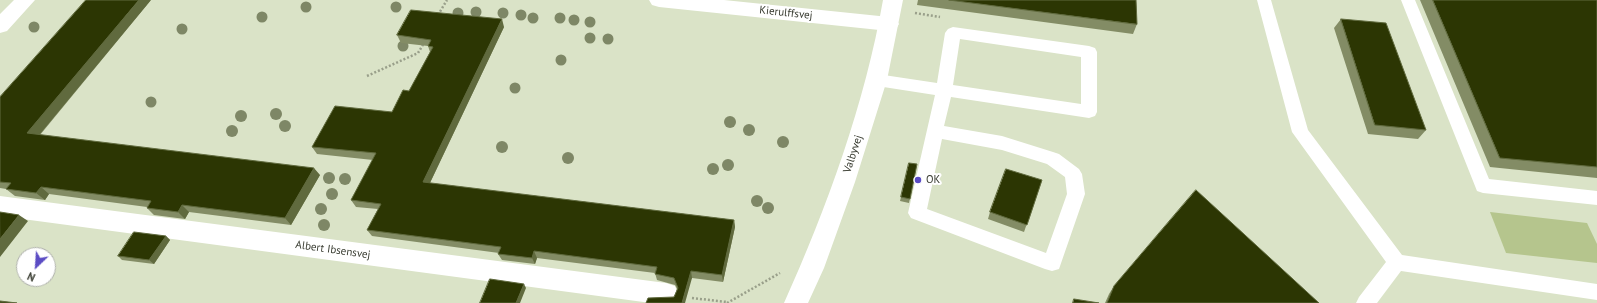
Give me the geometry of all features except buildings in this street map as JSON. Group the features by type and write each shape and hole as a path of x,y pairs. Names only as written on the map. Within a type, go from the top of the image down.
{"street":[{"path":"0,26 25,0"},
{"name":"Kierulffsvej","path":"659,0 891,11"},
{"name":"Valbyvej","path":"796,303 812,268 844,182 877,80 891,11"},
{"name":"Albert Ibsensvej","path":"0,206 666,294"}],"lane":[{"path":"1264,0 1300,132 1397,262 1597,292"},
{"path":"1408,0 1483,186 1597,198"},
{"path":"877,80 944,90 1089,112 1089,52 953,33 944,90 935,131 917,213 1052,263 1076,194 1072,174 1053,159 1002,143 935,131"},
{"path":"1366,303 1397,262"}],"path":[{"path":"436,20 447,0"},
{"path":"891,11 954,19 953,33"},
{"path":"367,76 418,53 425,40"},
{"path":"666,294 727,303 777,274 812,268"}],"green space":[{"path":"1490,212 1587,223 1597,244 1597,263 1506,253"}],"place":[{"name":"OK","path":"918,180"}]}
